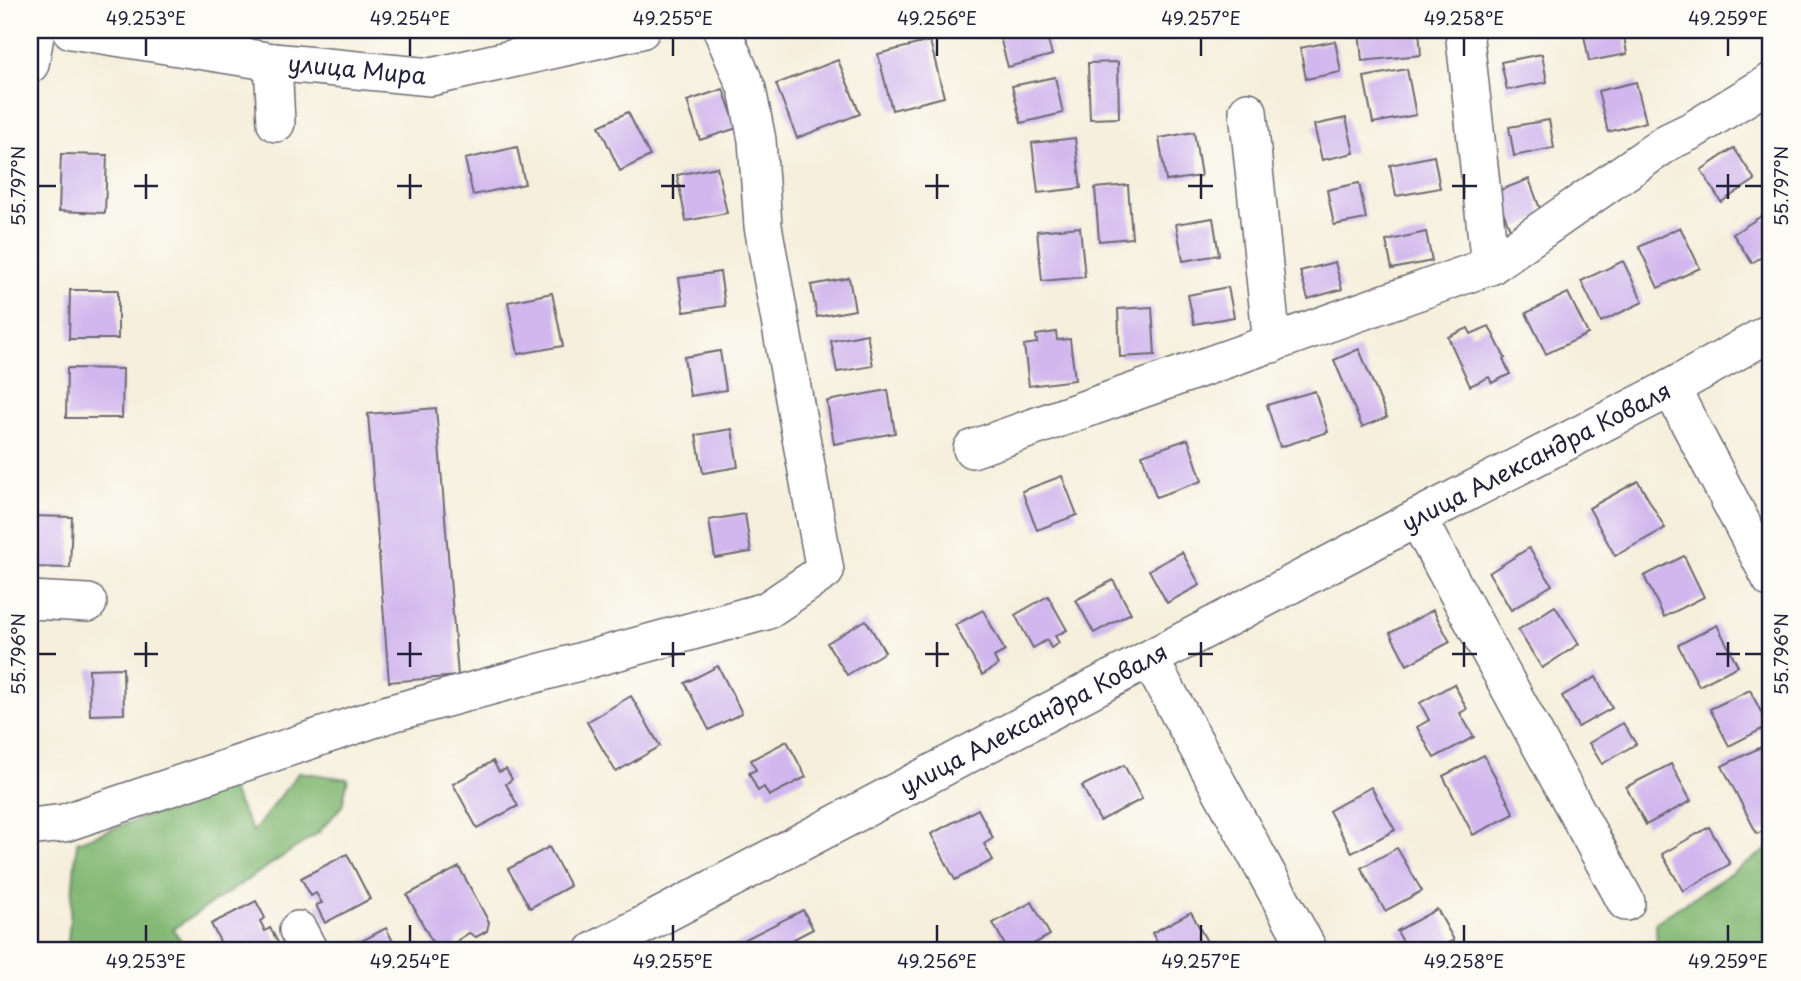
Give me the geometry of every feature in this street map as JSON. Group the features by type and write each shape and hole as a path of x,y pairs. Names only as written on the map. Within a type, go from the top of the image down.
{"street":[{"path":"30,64 36,30"},
{"name":"улица Мира","path":"71,30 273,62 432,77 640,30"},
{"path":"30,827 64,823 388,714 766,611 825,571 763,226 757,140 747,89 722,30"},
{"path":"1464,30 1490,266"},
{"path":"273,62 276,123"},
{"path":"972,449 1490,266 1668,142 1693,130 1771,82"},
{"path":"1248,111 1272,344"},
{"name":"улица Александра Коваля","path":"594,951 1417,518 1671,388 1771,331"},
{"path":"1671,388 1771,579"},
{"path":"1417,518 1626,902"},
{"path":"30,600 88,603"},
{"path":"1150,660 1309,951"}],"green space":[{"path":"299,772 348,779 342,806 318,833 173,929 188,951 98,951 68,941 77,842 229,786 253,832"},
{"path":"1771,847 1771,951 1657,951 1656,922"}],"building":[{"path":"998,30 1045,30 1052,55 1008,67"},
{"path":"1359,30 1419,30 1421,55 1362,61"},
{"path":"1583,30 1623,30 1627,54 1589,61"},
{"path":"930,41 944,97 892,110 878,54"},
{"path":"1335,41 1341,72 1306,79 1300,48"},
{"path":"1542,54 1547,82 1507,90 1501,62"},
{"path":"838,60 860,114 797,138 776,84"},
{"path":"1118,62 1119,118 1090,119 1088,63"},
{"path":"1407,69 1416,115 1373,123 1364,77"},
{"path":"1055,77 1063,113 1021,123 1012,86"},
{"path":"1636,82 1646,122 1608,132 1598,91"},
{"path":"723,89 737,128 700,140 687,101"},
{"path":"628,112 650,156 620,171 599,126"},
{"path":"1346,118 1354,153 1322,160 1314,125"},
{"path":"1549,120 1554,148 1514,156 1509,127"},
{"path":"1194,132 1201,176 1166,181 1159,138"},
{"path":"1075,138 1081,188 1038,193 1032,143"},
{"path":"517,147 525,184 473,195 465,159"},
{"path":"1734,148 1755,180 1721,202 1701,170"},
{"path":"61,154 107,155 105,213 59,211"},
{"path":"1434,156 1440,188 1396,196 1390,165"},
{"path":"717,167 727,213 686,221 677,175"},
{"path":"1529,179 1543,217 1510,229 1495,192"},
{"path":"1359,183 1366,219 1334,225 1327,190"},
{"path":"1128,185 1132,238 1099,241 1095,188"},
{"path":"1763,215 1771,227 1771,251 1752,263 1733,234"},
{"path":"1213,218 1219,255 1183,261 1176,224"},
{"path":"1080,227 1085,277 1042,281 1037,231"},
{"path":"1680,227 1700,268 1658,288 1639,247"},
{"path":"1426,232 1432,261 1392,269 1386,241"},
{"path":"1623,261 1643,302 1601,322 1581,281"},
{"path":"1335,262 1342,289 1308,299 1300,271"},
{"path":"720,272 725,306 684,312 679,278"},
{"path":"849,278 855,310 817,317 811,285"},
{"path":"1228,287 1234,317 1194,324 1188,295"},
{"path":"70,290 118,290 118,339 69,339"},
{"path":"552,293 563,346 518,354 508,302"},
{"path":"1568,293 1588,334 1546,354 1526,313"},
{"path":"1152,307 1155,355 1120,357 1118,309"},
{"path":"1489,326 1510,374 1492,383 1489,377 1470,386 1448,337 1468,328 1471,334"},
{"path":"1056,332 1057,340 1070,339 1075,380 1029,386 1024,345 1037,343 1036,335"},
{"path":"867,334 873,366 837,372 831,341"},
{"path":"1359,349 1387,417 1362,427 1334,360"},
{"path":"720,351 726,390 690,396 684,357"},
{"path":"67,368 123,369 122,418 66,418"},
{"path":"888,390 895,433 834,444 827,401"},
{"path":"1315,391 1328,432 1280,447 1267,405"},
{"path":"436,408 458,676 389,682 368,414"},
{"path":"732,429 738,467 703,473 696,435"},
{"path":"1188,439 1202,481 1156,497 1142,455"},
{"path":"1062,476 1077,515 1037,530 1022,491"},
{"path":"1638,481 1665,528 1615,556 1589,508"},
{"path":"745,514 751,552 715,558 709,520"},
{"path":"30,516 72,517 70,568 30,567"},
{"path":"1529,548 1552,585 1511,610 1489,573"},
{"path":"1182,552 1200,585 1167,603 1149,570"},
{"path":"1684,556 1704,597 1664,617 1644,576"},
{"path":"1113,580 1131,613 1094,633 1076,600"},
{"path":"1048,596 1067,630 1055,636 1059,643 1051,648 1047,640 1033,648 1015,615"},
{"path":"1555,606 1579,644 1542,668 1518,630"},
{"path":"983,610 1005,651 994,657 998,665 982,675 955,625"},
{"path":"1433,610 1450,642 1407,665 1390,633"},
{"path":"866,620 885,652 847,675 827,643"},
{"path":"1717,625 1738,666 1699,686 1678,645"},
{"path":"718,666 742,713 709,730 685,683"},
{"path":"123,668 124,714 90,715 89,669"},
{"path":"1596,677 1612,708 1578,727 1562,696"},
{"path":"1454,684 1467,709 1460,713 1474,737 1434,758 1417,727 1429,720 1420,703"},
{"path":"1750,690 1768,726 1729,746 1710,709"},
{"path":"631,696 660,746 616,772 587,722"},
{"path":"1623,723 1636,744 1602,764 1589,743"},
{"path":"787,741 806,777 769,796 764,787 758,791 749,773 756,770 751,760"},
{"path":"1765,745 1771,758 1771,827 1757,834 1722,766"},
{"path":"1484,755 1514,814 1473,835 1443,776"},
{"path":"493,761 499,772 506,769 512,779 506,784 518,806 477,828 453,784"},
{"path":"1671,764 1691,801 1646,825 1626,787"},
{"path":"1124,765 1142,799 1100,821 1082,786"},
{"path":"1371,787 1395,830 1352,853 1329,811"},
{"path":"978,809 993,838 984,844 993,860 955,880 931,834"},
{"path":"1709,827 1730,864 1683,891 1662,854"},
{"path":"549,847 570,886 530,908 508,869"},
{"path":"1397,848 1422,891 1385,911 1361,868"},
{"path":"347,854 370,899 325,923 316,905 322,903 316,893 311,896 301,878"},
{"path":"459,867 489,922 487,931 476,937 469,933 458,940 455,948 437,951 407,895"},
{"path":"256,901 265,918 260,921 265,931 270,928 280,946 269,951 225,951 211,924"},
{"path":"1032,902 1050,935 1021,951 1008,951 993,923"},
{"path":"1437,909 1454,940 1433,951 1408,951 1397,931"},
{"path":"803,910 813,929 794,939 801,951 732,951 730,947"},
{"path":"1191,912 1212,951 1162,951 1152,933"},
{"path":"386,928 398,951 343,951"}]}
